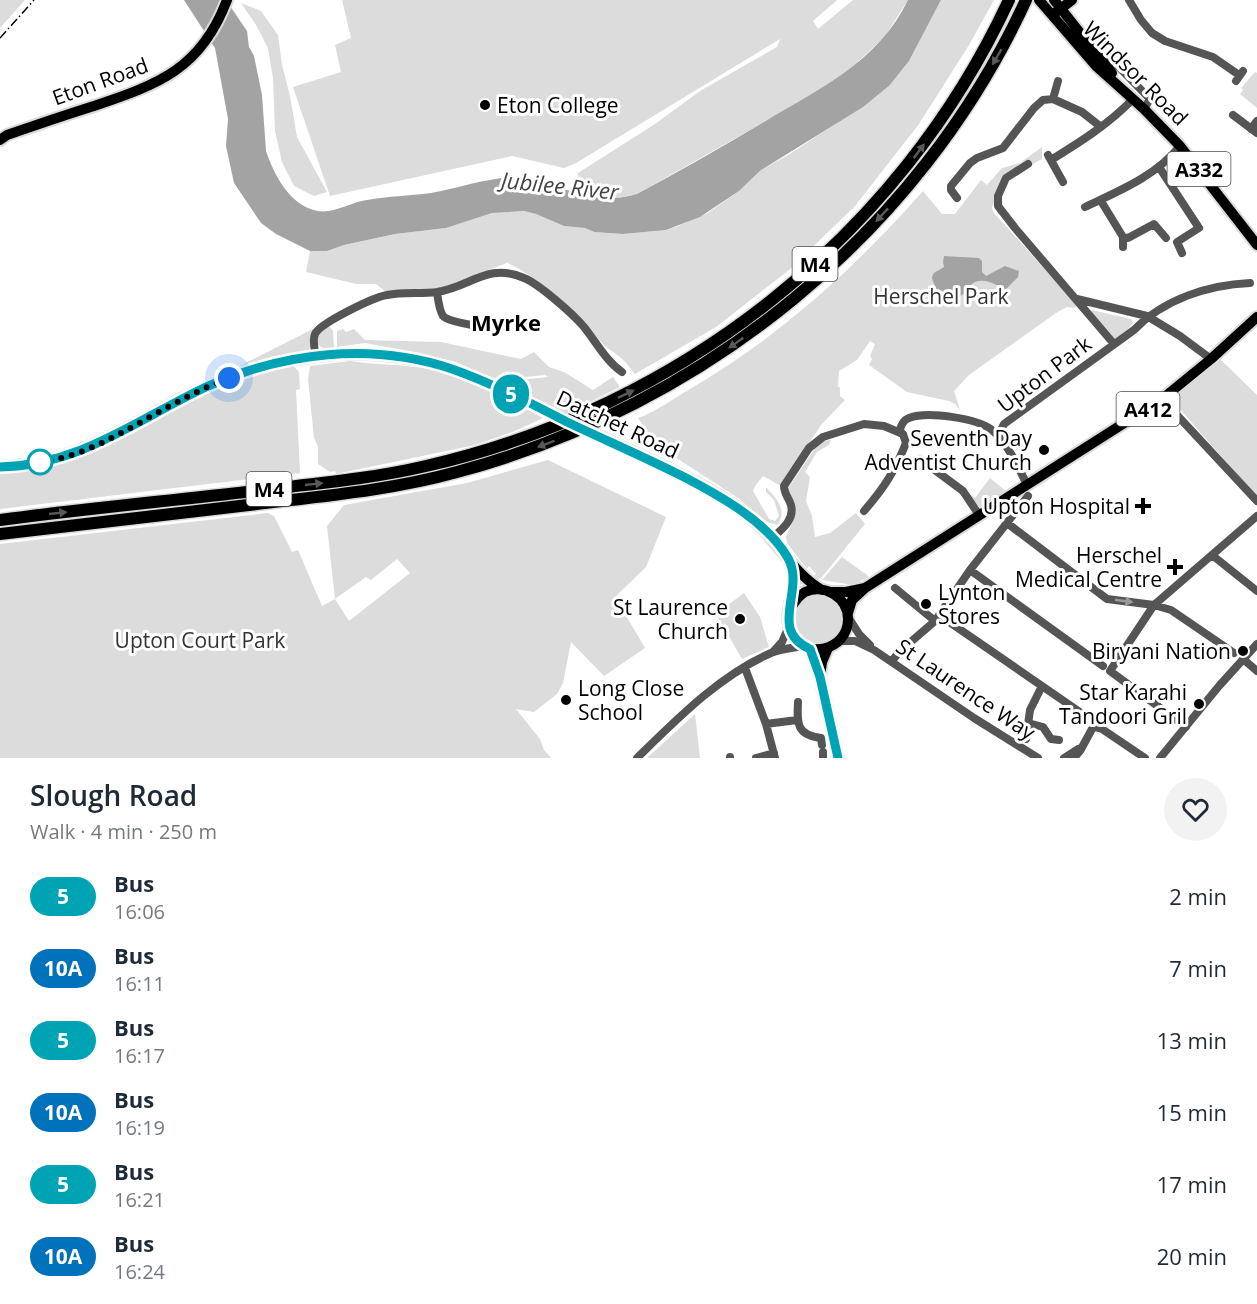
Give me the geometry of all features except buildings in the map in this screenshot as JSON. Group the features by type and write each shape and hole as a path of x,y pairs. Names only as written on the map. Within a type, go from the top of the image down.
{"highway":[{"name":"M4","path":"0,520 337,481 404,471 482,452 534,435 582,416 642,386 691,358 760,311 852,229 909,164 943,117 981,55 1009,0"},
{"name":"M4","path":"0,534 299,499 403,484 456,473 513,456 619,413 686,377 756,330 805,291 858,241 911,182 952,127 987,74 1025,3"}],"main road":[{"name":"Eton Road","path":"0,140 7,135 158,82 185,64 205,43 219,21 227,0"},
{"name":"A332","path":"1039,0 1055,6 1133,99"},
{"path":"1055,6 1072,0"},
{"name":"Windsor Road","path":"1055,6 1096,66 1144,109 1180,146 1257,245"},
{"name":"A412","path":"848,615 852,600 865,588 978,515 1028,491 1162,399 1257,317"},
{"name":"Datchet Road","path":"0,467 51,461 90,447 181,399 229,378 270,365 339,353 363,353 425,362 467,375 537,406 644,457 728,502 753,519 808,580 826,591"},
{"path":"789,559 794,581 789,626 792,634 806,647 820,677 838,758"},
{"name":"A412","path":"826,591 846,592 865,588"},
{"path":"790,609 800,596 814,590 826,591 841,600 848,615 848,625 840,641 828,648 806,647"},
{"path":"820,677 822,662 828,648"}],"street":[{"path":"1129,0 1152,33 1165,41 1213,57 1240,76"},
{"path":"1102,60 1111,59 1150,99 1144,109"},
{"path":"1053,99 1058,81"},
{"path":"957,198 951,186 970,163 1003,148 1043,100 1053,99 1082,112 1101,127"},
{"path":"1063,182 1049,158 1101,127 1133,99"},
{"path":"1233,115 1254,131 1257,121"},
{"path":"1085,207 1101,201 1159,167 1180,146"},
{"name":"Upton Park","path":"1028,164 1006,178 998,196 998,206 1114,344"},
{"path":"1159,167 1199,228 1177,242 1182,252"},
{"path":"1101,201 1123,237 1124,247"},
{"path":"1123,237 1128,238 1154,224 1166,238"},
{"path":"316,357 314,342 316,333 328,322 386,295 437,292 461,286 481,276 503,271 525,278 582,325 614,366 622,372"},
{"name":"Upton Park","path":"998,436 1004,424 1134,330 1147,316 1181,298 1208,288 1250,283"},
{"path":"437,292 442,315 450,321 484,328"},
{"name":"Upton Park","path":"1076,299 1147,316"},
{"path":"1147,316 1180,336 1211,359"},
{"path":"1162,399 1257,501"},
{"path":"892,661 937,618 1028,491 1014,459 998,436 977,422 927,415 909,418 901,423 898,432"},
{"path":"772,538 791,517 792,506 785,494 784,486 816,441 864,424 884,426 903,434 906,442 895,471 864,511"},
{"path":"920,459 963,490 978,515"},
{"path":"1107,668 1154,605 1257,516"},
{"path":"1007,523 1107,599 1154,605 1171,610 1234,653"},
{"path":"1212,555 1257,591"},
{"path":"970,570 1186,727"},
{"path":"896,588 937,618 1087,717"},
{"name":"St Laurence Way","path":"848,615 859,634 874,650"},
{"path":"637,758 704,697 745,668 773,652 782,642 789,626"},
{"name":"St Laurence Way","path":"840,641 855,640 874,650 1038,758"},
{"path":"1160,758 1257,644"},
{"path":"773,652 806,647"},
{"path":"1243,659 1257,670"},
{"path":"745,668 766,724 774,755 756,758"},
{"path":"1026,739 1030,710 1042,686"},
{"path":"798,702 798,720 802,731 807,736 820,738 822,751"},
{"path":"766,724 798,720"},
{"path":"1028,723 1043,728 1051,739 1059,740"},
{"path":"1074,758 1095,727 1102,729 1145,758"},
{"path":"1064,758 1085,743"}],"green space":[{"path":"0,0 25,0 0,28"},
{"name":"Eton College","path":"342,0 837,0 813,21 818,29 853,0 908,0 885,36 847,72 808,97 637,194 614,199 580,193 578,173 655,124 700,91 777,47 780,39 576,163 564,168 512,156 330,196 293,87 341,72 335,45 351,38"},
{"path":"941,0 994,0 969,45 919,124 855,206 789,270 716,327 635,374 546,288 520,269 507,263 440,288 386,292 376,284 356,284 306,272 310,251 327,251 395,234 446,228 492,213 524,211 564,226 585,228 594,232 623,234 676,227 708,213 739,191 761,170 790,154 889,86 909,61"},
{"path":"241,3 261,11 278,35 297,137 327,192 314,196 294,186 282,162 275,131 273,78 268,48"},
{"path":"1255,72 1257,73 1257,108 1240,94 1243,90 1241,88"},
{"name":"Herschel Park","path":"1042,147 1042,159 1006,179 992,207 993,212 1077,305 1056,313 969,375 954,391 960,410 949,401 907,392 869,365 875,344 870,341 857,360 839,371 840,396 845,400 821,425 781,486 763,476 755,486 753,491 769,519 775,521 779,516 774,500 766,492 766,487 780,505 781,519 778,525 766,522 738,498 675,457 652,439 638,418 658,409 723,369 785,324 843,274 923,191 942,214 955,214 981,180 987,185 1002,168 1020,163"},
{"path":"1092,310 1131,319 1133,323 1118,342 1091,312"},
{"path":"329,326 333,331 334,349 326,350 317,344 317,341 320,333"},
{"path":"315,328 311,347 307,352 260,363 210,381"},
{"path":"343,329 346,332 354,329 365,340 441,342 521,359 534,352 549,367 564,372 593,390 613,377 620,387 566,414 499,382 548,377 545,375 495,380 456,362 403,350 365,343 337,347 337,331"},
{"path":"1220,359 1257,395 1257,497 1171,399"},
{"path":"350,361 418,367 458,377 543,418 475,445 336,474 335,471 330,472 318,464 318,446 314,438 308,379 310,366"},
{"path":"294,366 299,372 300,389 296,390 300,473 0,509 0,472 51,465 135,429 211,392 270,371"},
{"path":"831,440 829,445 817,452 805,472 810,477 806,501 812,516 815,537 830,533 856,513 865,524 818,580 814,576 816,574 809,566 807,569 787,543 786,537 793,521 794,508 787,490 820,441"},
{"name":"Upton Court Park","path":"548,460 666,517 646,567 615,597 645,648 604,676 571,642 563,683 557,694 534,712 516,709 540,739 544,750 551,758 0,758 0,544 268,513 274,516 292,552 298,550 322,606 335,599 327,526 344,505 467,483","holes":["397,559 410,573 349,621 335,599 366,577 371,580"]},
{"path":"990,478 1007,492 982,507 978,506 965,491 975,498"},
{"path":"842,557 869,577 853,585 822,580"},
{"path":"744,593 760,617 769,647 742,659 716,614"},
{"path":"813,594 823,594 836,601 843,614 843,624 836,637 823,644 813,644 804,640 797,633 793,624 793,614 797,605 804,598"},
{"path":"695,714 700,758 647,758"}],"shaded area":[{"path":"184,0 226,0 247,31 262,95 266,151 269,160 284,188 291,196 308,208 324,211 367,200 431,193 484,181 516,177 533,179 594,197 617,198 637,194 805,98 845,72 881,41 908,0 941,0 909,61 889,86 863,107 761,170 739,191 700,217 666,230 623,234 594,232 585,228 564,226 524,211 492,213 446,228 395,234 327,251 310,251 276,234 261,223 234,183 226,146 228,119 215,48"},
{"path":"944,256 979,258 982,261 982,272 986,276 1005,266 1019,271 1018,277 1006,289 989,282 979,281 973,283 965,293 956,298 946,297 935,287 932,277 944,267"}],"railway":[{"path":"0,38 34,0"}],"bus line":[{"name":"5","path":"0,467 51,461 90,447 181,399 229,378 270,365 352,352 408,358 439,365 495,387 686,478 744,512 761,527 789,559 794,581 788,618 789,626 797,641 810,649 820,677 838,758"}],"place":[{"name":"Eton College","path":"485,105"},
{"name":"Seventh Day Adventist Church","path":"1044,450"},
{"name":"Upton Hospital","path":"1143,506"},
{"name":"Herschel Medical Centre","path":"1175,567"},
{"name":"Lynton Stores","path":"926,604"},
{"name":"St Laurence Church","path":"740,619"},
{"name":"Biryani Nation","path":"1243,651"},
{"name":"Long Close School","path":"566,700"},
{"name":"Star Karahi Tandoori Gril","path":"1199,704"}],"district":[{"name":"Myrke","path":"506,322"}],"route":[{"path":"40,462 51,461 90,447 181,399 229,378"}],"water label":[{"name":"Jubilee River","path":"560,185"}]}
